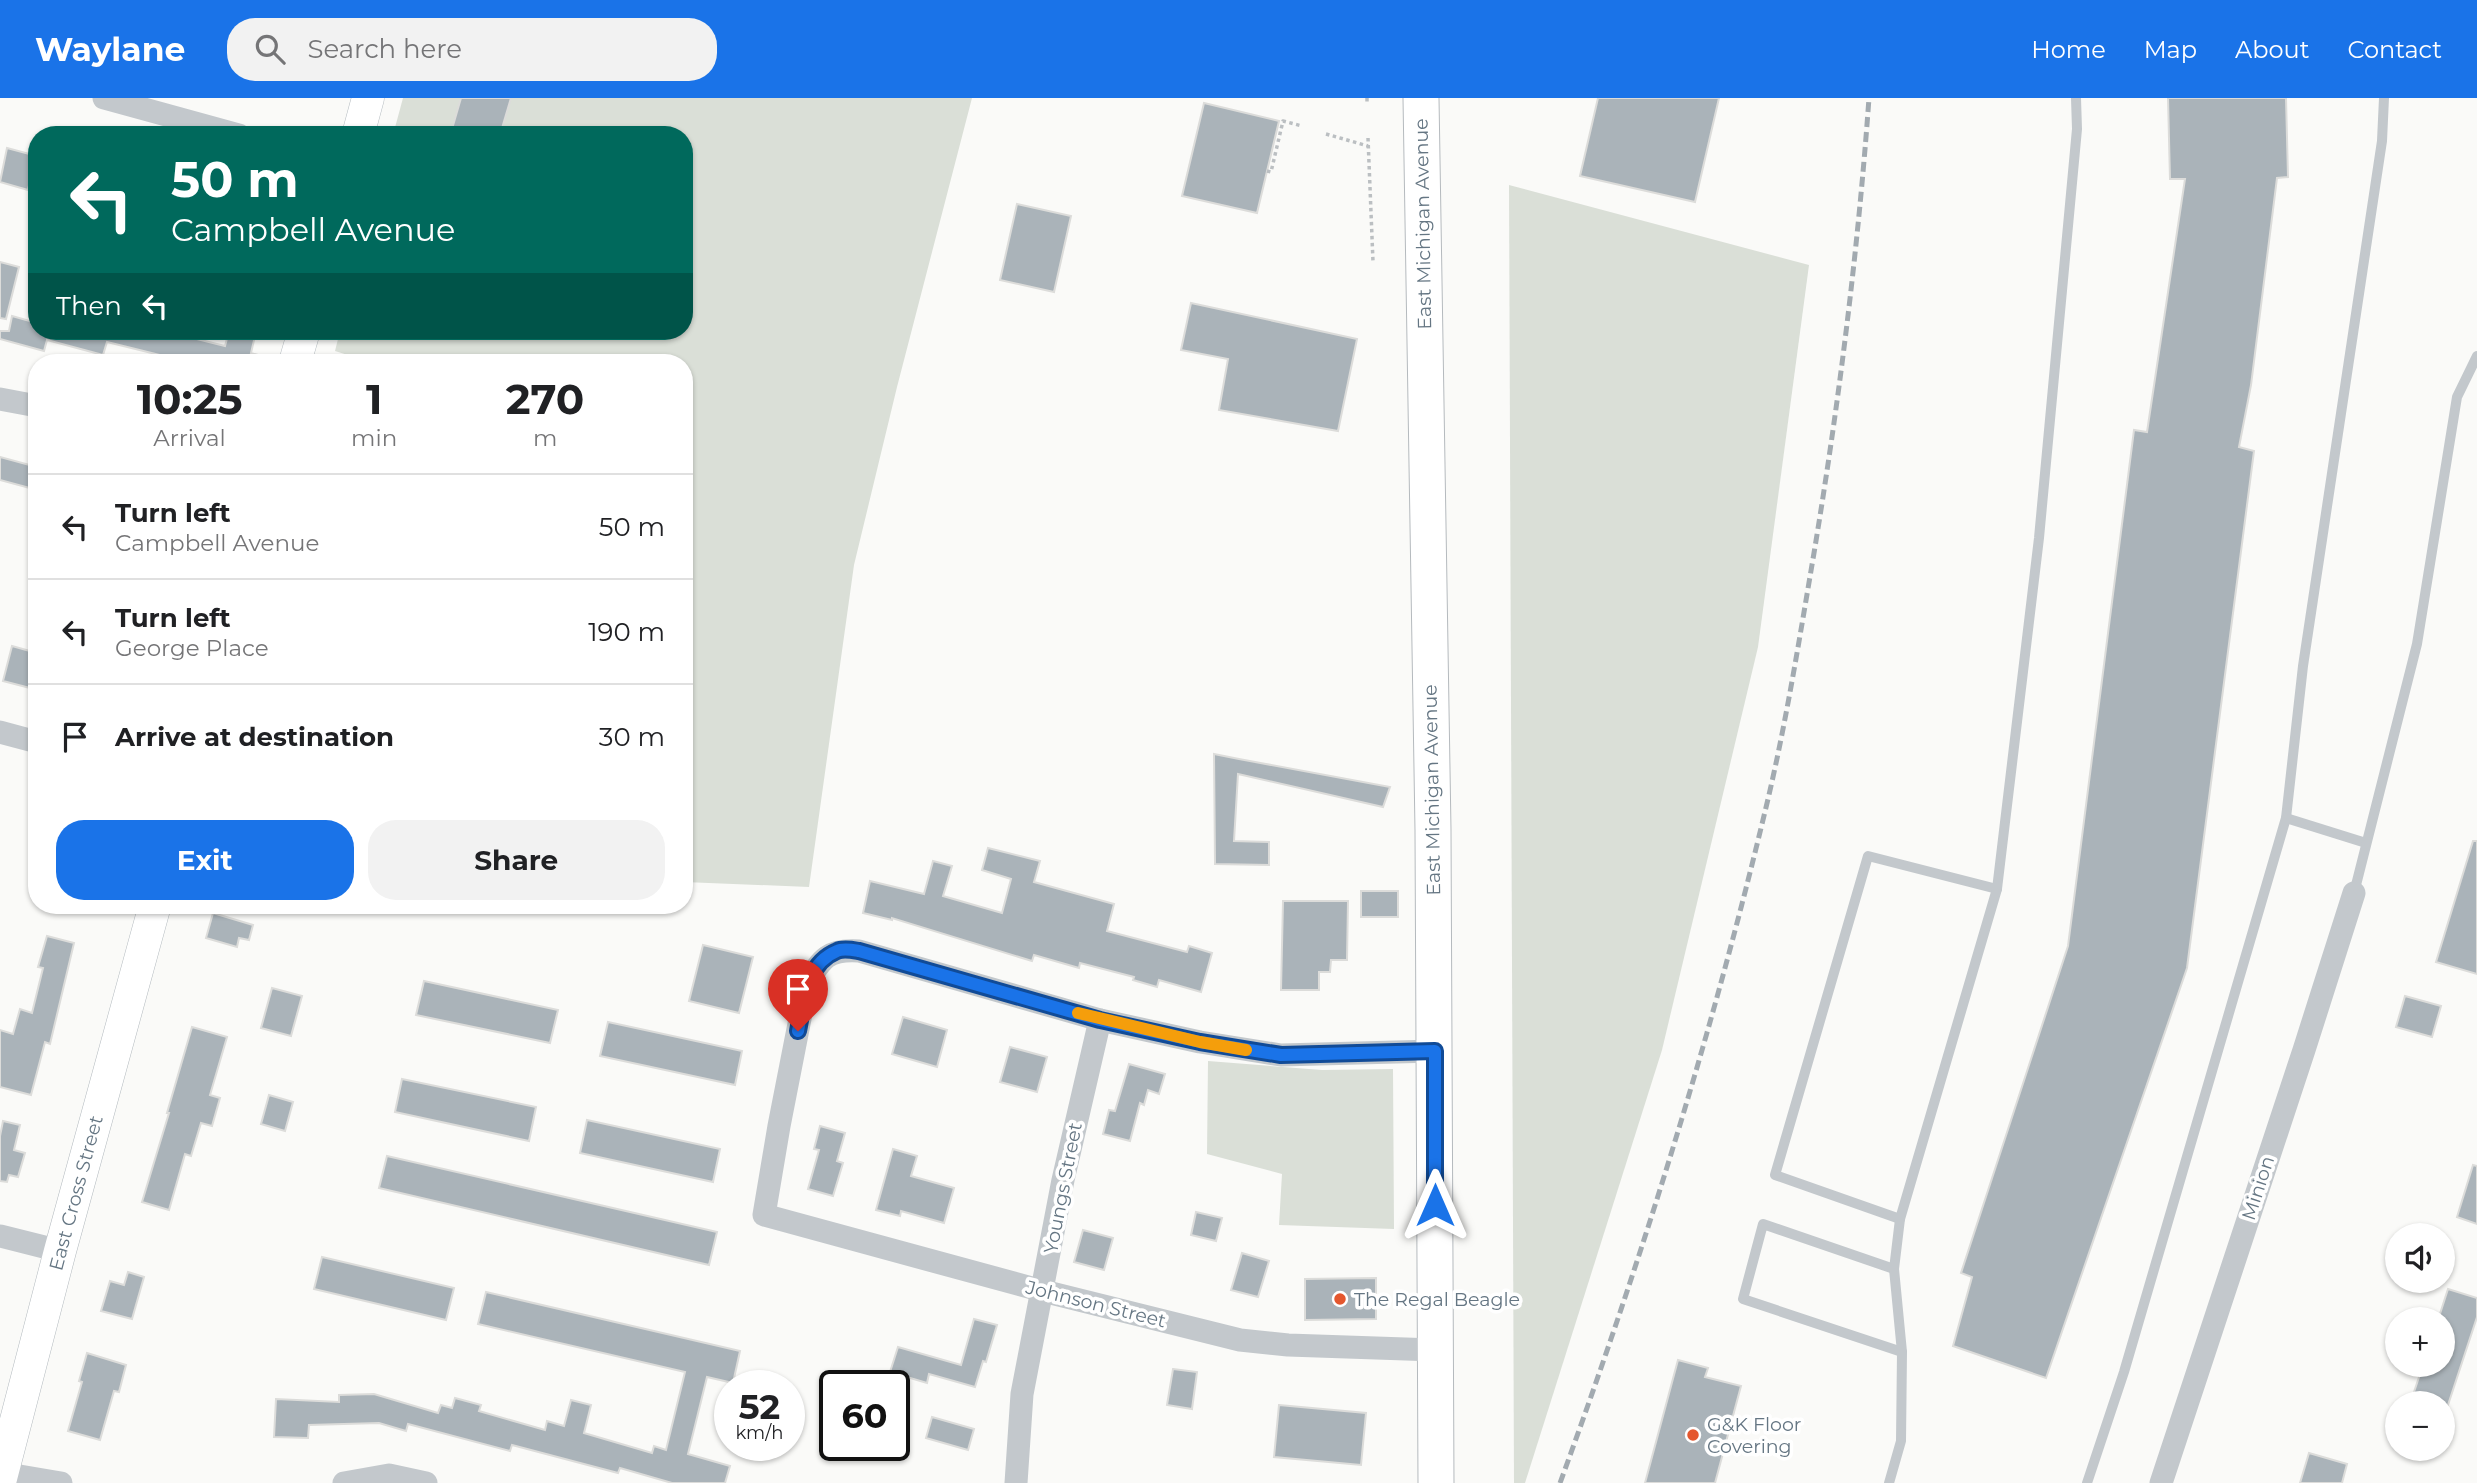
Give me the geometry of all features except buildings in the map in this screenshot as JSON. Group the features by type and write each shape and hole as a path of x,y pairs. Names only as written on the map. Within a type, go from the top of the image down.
{"main road":[{"name":"East Michigan Avenue","path":"1421,98 1435,1051 1436,1483"}],"street":[{"path":"104,98 206,126"},
{"path":"360,126 368,98"},
{"path":"0,399 28,404"},
{"path":"0,732 28,740"},
{"name":"Minion","path":"2161,1483 2354,893"},
{"name":"East Cross Street","path":"1,1477 153,914"},
{"name":"Johnson Street","path":"1100,1020 859,951 839,950 819,963 807,983 764,1215 1043,1291 1250,1341 1288,1345 1435,1350"},
{"path":"1100,1020 1200,1042 1281,1055 1435,1051"},
{"name":"Youngs Street","path":"1016,1483 1022,1394 1063,1180 1100,1020"},
{"path":"0,1236 60,1251"},
{"path":"344,1483 389,1475 426,1483"},
{"path":"1,1477 61,1483"}],"lane":[{"path":"1889,1483 1901,1441 1902,1352 1894,1269 1900,1219 1997,888 2039,538 2077,129 2076,98"},
{"path":"2087,1483 2124,1372 2287,818 2303,666 2382,141 2384,98"},
{"path":"2354,893 2417,644 2457,397 2477,356"},
{"path":"2287,818 2366,843"},
{"path":"1900,1219 1775,1175 1868,856 1997,888"},
{"path":"1894,1269 1763,1224 1743,1298 1902,1352"}],"path":[{"path":"1267,171 1271,172 1283,121 1302,126"},
{"path":"1326,134 1368,146"},
{"path":"1368,138 1373,262"}],"shaded area":[{"path":"403,98 972,98 854,565 809,887 693,882 693,354 345,354 335,351 338,340 693,340 693,126 395,126"},
{"path":"1509,185 1809,265 1758,647 1662,1050 1525,1483 1514,1483"},
{"path":"1208,1061 1322,1070 1393,1069 1394,1229 1279,1225 1282,1174 1207,1154"}],"railway":[{"path":"1560,1483 1619,1314 1700,1058 1747,886 1775,769 1832,440 1847,326 1869,98"}],"slow traffic":[{"path":"1078,1013 1100,1020 1246,1050"}],"place":[{"name":"The Regal Beagle","path":"1340,1299"},
{"name":"G&K Floor Covering","path":"1693,1435"}],"route":[{"path":"798,1031 807,983 819,963 839,950 859,951 1100,1020 1200,1042 1281,1055 1435,1051 1435,1205"}]}
